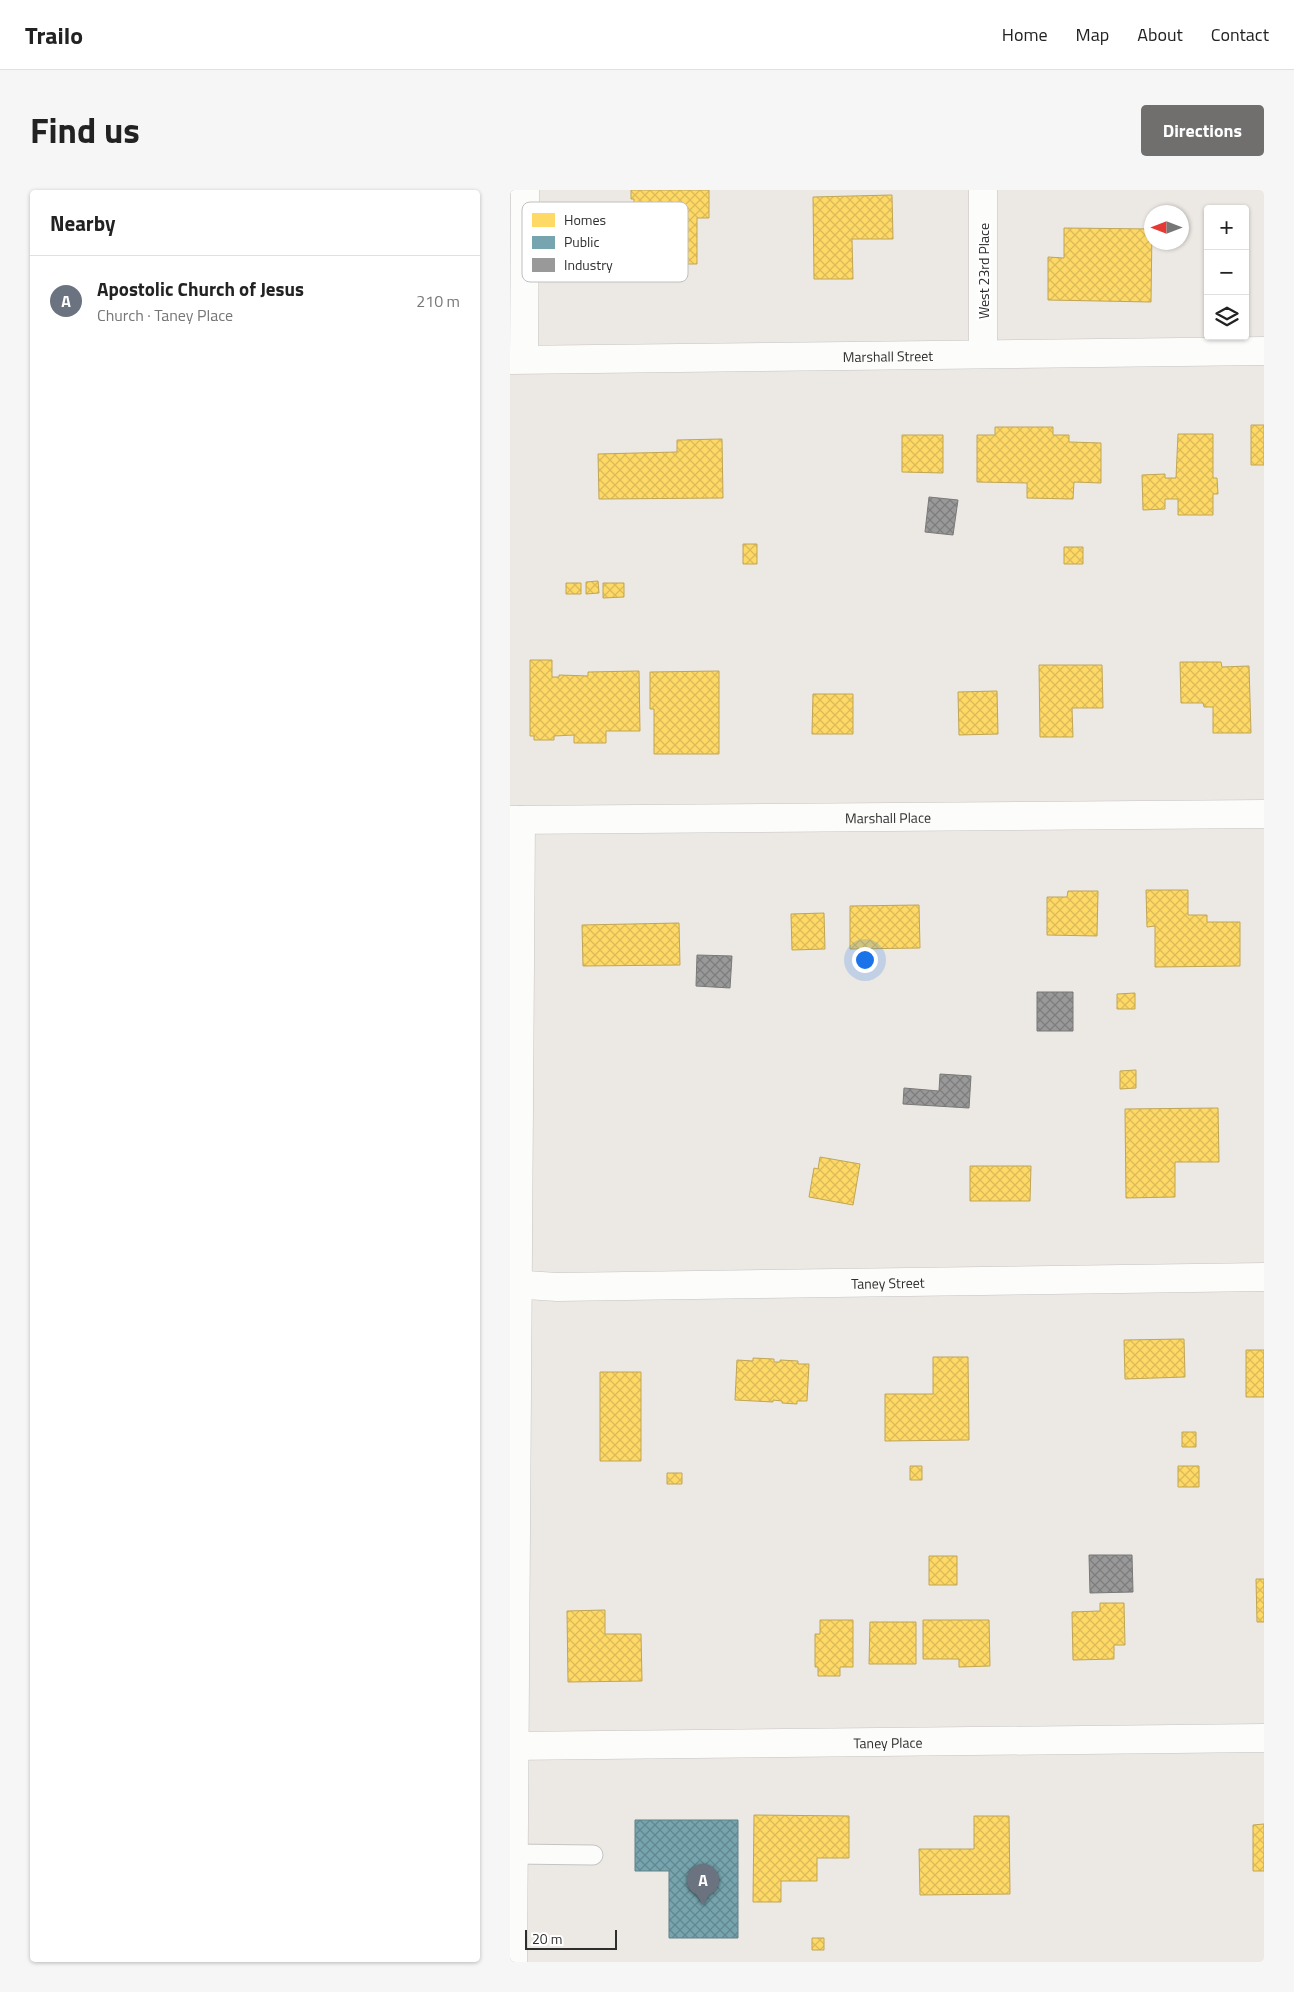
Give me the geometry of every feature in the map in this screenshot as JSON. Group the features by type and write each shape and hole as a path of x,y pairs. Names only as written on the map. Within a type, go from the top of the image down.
{"street":[{"name":"West 23rd Place","path":"982,353 983,190"},
{"path":"517,360 522,254"},
{"name":"Marshall Street","path":"517,360 1264,351"},
{"name":"Marshall Place","path":"516,820 1264,814"},
{"path":"513,1962 512,1746 516,820"},
{"name":"Taney Street","path":"514,1284 557,1287 1264,1277"},
{"name":"Taney Place","path":"512,1746 1264,1738"}],"lane":[{"path":"514,1854 593,1855"}],"building: Homes":[{"path":"631,190 709,190 709,218 697,218 697,264 688,264 688,202 634,202 634,199 631,199"},
{"path":"892,195 893,239 852,239 853,279 814,279 813,197"},
{"path":"1064,228 1144,229 1144,250 1152,250 1151,302 1048,300 1048,257 1064,258"},
{"path":"1251,425 1264,425 1264,465 1251,465"},
{"path":"995,427 1053,427 1053,435 1069,435 1069,442 1101,443 1101,483 1074,482 1073,499 1027,498 1027,483 977,482 977,435 995,435"},
{"path":"1178,434 1213,434 1213,478 1217,478 1218,494 1213,494 1213,515 1178,515 1178,499 1165,499 1165,509 1143,510 1142,475 1165,474 1165,478 1176,478"},
{"path":"902,435 943,435 943,473 902,472"},
{"path":"722,439 723,498 599,499 598,454 677,452 677,440"},
{"path":"743,544 757,544 757,564 743,564"},
{"path":"1064,547 1083,547 1083,564 1064,564"},
{"path":"598,581 599,593 586,594 586,582"},
{"path":"566,583 581,583 581,594 566,594"},
{"path":"603,583 624,583 624,597 603,598"},
{"path":"530,660 552,660 552,677 559,677 559,675 588,676 588,672 639,671 640,731 606,731 606,743 574,743 574,735 554,736 554,740 534,740 534,736 530,736"},
{"path":"1180,662 1221,662 1222,667 1249,666 1251,733 1213,733 1213,707 1204,707 1203,703 1181,703"},
{"path":"1039,665 1102,665 1103,708 1072,708 1073,737 1040,737"},
{"path":"719,671 719,754 654,754 654,709 650,709 650,672"},
{"path":"997,691 998,734 959,735 958,692"},
{"path":"813,694 853,694 853,734 812,734"},
{"path":"1146,890 1188,890 1188,915 1207,915 1207,922 1240,922 1240,966 1155,967 1155,926 1147,927"},
{"path":"1068,891 1098,891 1097,936 1047,935 1047,897 1067,897"},
{"path":"919,905 920,948 850,949 850,906"},
{"path":"824,913 825,949 792,950 791,914"},
{"path":"679,923 680,965 583,966 582,925"},
{"path":"1135,993 1135,1009 1117,1009 1117,994"},
{"path":"1136,1070 1136,1088 1120,1089 1120,1071"},
{"path":"1218,1108 1219,1162 1175,1162 1175,1197 1126,1198 1125,1109"},
{"path":"820,1157 860,1164 853,1205 809,1197 814,1168 818,1169"},
{"path":"970,1166 1031,1166 1030,1201 970,1201"},
{"path":"1184,1339 1185,1377 1125,1379 1124,1340"},
{"path":"1246,1350 1264,1350 1264,1397 1246,1397"},
{"path":"933,1357 968,1357 969,1440 885,1441 885,1394 933,1394"},
{"path":"753,1358 774,1359 774,1362 780,1362 780,1360 798,1361 798,1364 809,1364 807,1401 797,1401 797,1404 773,1400 773,1402 735,1400 737,1360 753,1361"},
{"path":"600,1372 641,1372 641,1461 600,1461"},
{"path":"1182,1432 1196,1432 1196,1447 1182,1447"},
{"path":"910,1466 922,1466 922,1480 910,1480"},
{"path":"1178,1466 1199,1466 1199,1487 1178,1487"},
{"path":"667,1473 682,1473 682,1484 667,1484"},
{"path":"929,1556 957,1556 957,1585 929,1585"},
{"path":"1256,1579 1264,1579 1264,1622 1257,1622"},
{"path":"1100,1603 1124,1603 1125,1645 1114,1645 1114,1659 1073,1660 1072,1612 1100,1611"},
{"path":"605,1610 605,1634 641,1634 642,1681 568,1682 567,1611"},
{"path":"820,1620 853,1620 853,1667 840,1667 840,1676 818,1676 818,1667 815,1667 815,1634 820,1634"},
{"path":"923,1620 989,1620 990,1666 959,1667 959,1659 923,1659"},
{"path":"870,1622 916,1622 916,1664 869,1664"},
{"path":"754,1815 849,1816 849,1858 817,1858 817,1881 781,1881 781,1902 753,1902"},
{"path":"974,1816 1009,1816 1010,1894 920,1895 919,1849 974,1849"},
{"path":"1264,1824 1264,1871 1253,1871 1253,1825"},
{"path":"812,1938 824,1938 824,1950 812,1950"}],"building: Public":[{"path":"635,1820 738,1820 738,1938 669,1938 669,1871 635,1871"}],"building: Industry":[{"path":"929,497 958,500 953,535 925,532"},
{"path":"697,955 732,956 730,988 696,986"},
{"path":"1037,992 1073,992 1073,1031 1037,1031"},
{"path":"940,1074 971,1076 969,1108 903,1104 904,1088 939,1091"},
{"path":"1089,1555 1132,1555 1133,1592 1090,1593"}],"place":[{"name":"Apostolic Church of Jesus","path":"703,1905"}]}
